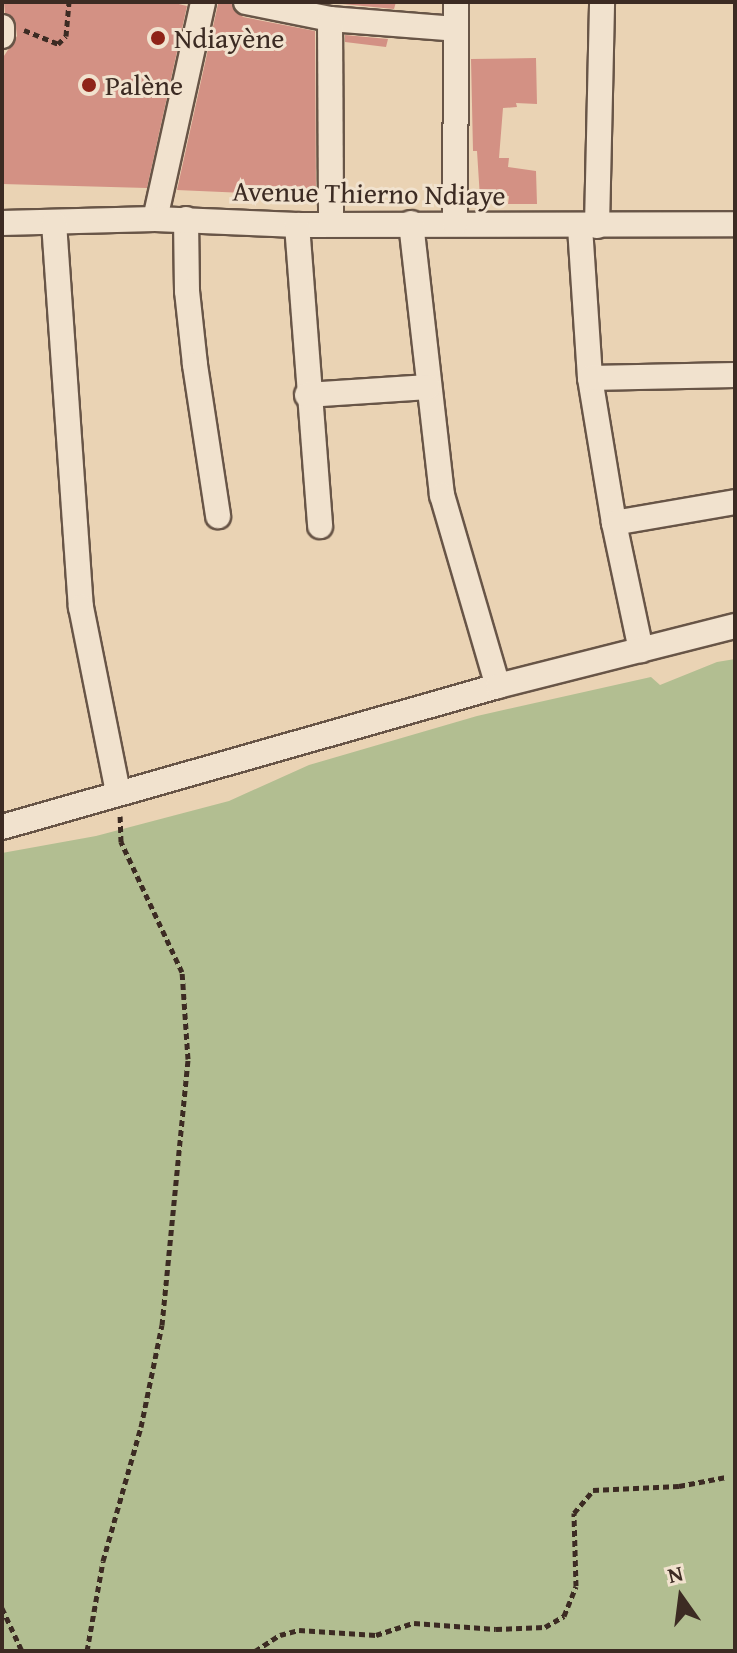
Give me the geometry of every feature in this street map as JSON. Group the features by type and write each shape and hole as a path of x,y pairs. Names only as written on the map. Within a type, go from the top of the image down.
{"street":[{"path":"155,219 203,2"},
{"path":"246,2 330,19 456,29"},
{"path":"455,224 456,2"},
{"path":"602,2 588,226 590,378 614,523 641,650"},
{"path":"330,19 331,223"},
{"path":"186,219 187,291 218,516"},
{"name":"Avenue Thierno Ndiaye","path":"2,223 186,219 297,225 735,224"},
{"path":"54,223 81,607 118,792"},
{"path":"411,223 442,495 498,686"},
{"path":"297,225 307,395 320,526"},
{"path":"590,378 735,375"},
{"path":"307,395 428,387"},
{"path":"614,523 735,502"},
{"path":"2,827 498,686 735,626"}],"path":[{"path":"2,31 13,26 58,44 66,36 69,2"},
{"path":"87,1651 103,1561 141,1427 147,1382 162,1325 188,1059 182,972 121,842 118,792"},
{"path":"255,1651 280,1635 299,1630 376,1635 414,1623 496,1629 545,1627 564,1616 576,1586 574,1513 593,1490 679,1486 726,1477"},
{"path":"2,1608 22,1651"}],"green space":[{"path":"735,659 735,1651 2,1651 2,853 96,836 229,801 309,765 477,716 651,677 660,685 717,662"}],"building":[{"path":"4,2 170,2 187,6 147,188 2,184 2,59 17,36 15,20 5,13"},
{"path":"322,2 396,2 394,9"},
{"path":"218,4 232,4 243,17 315,31 316,196 177,190"},
{"path":"345,35 388,39 386,47 345,42"},
{"path":"536,58 537,104 516,103 517,107 503,108 499,158 509,158 508,167 536,171 537,204 508,204 509,196 480,198 477,151 473,151 471,59"}],"place":[{"name":"Ndiayène","path":"158,38"},
{"name":"Palène","path":"89,85"}]}
